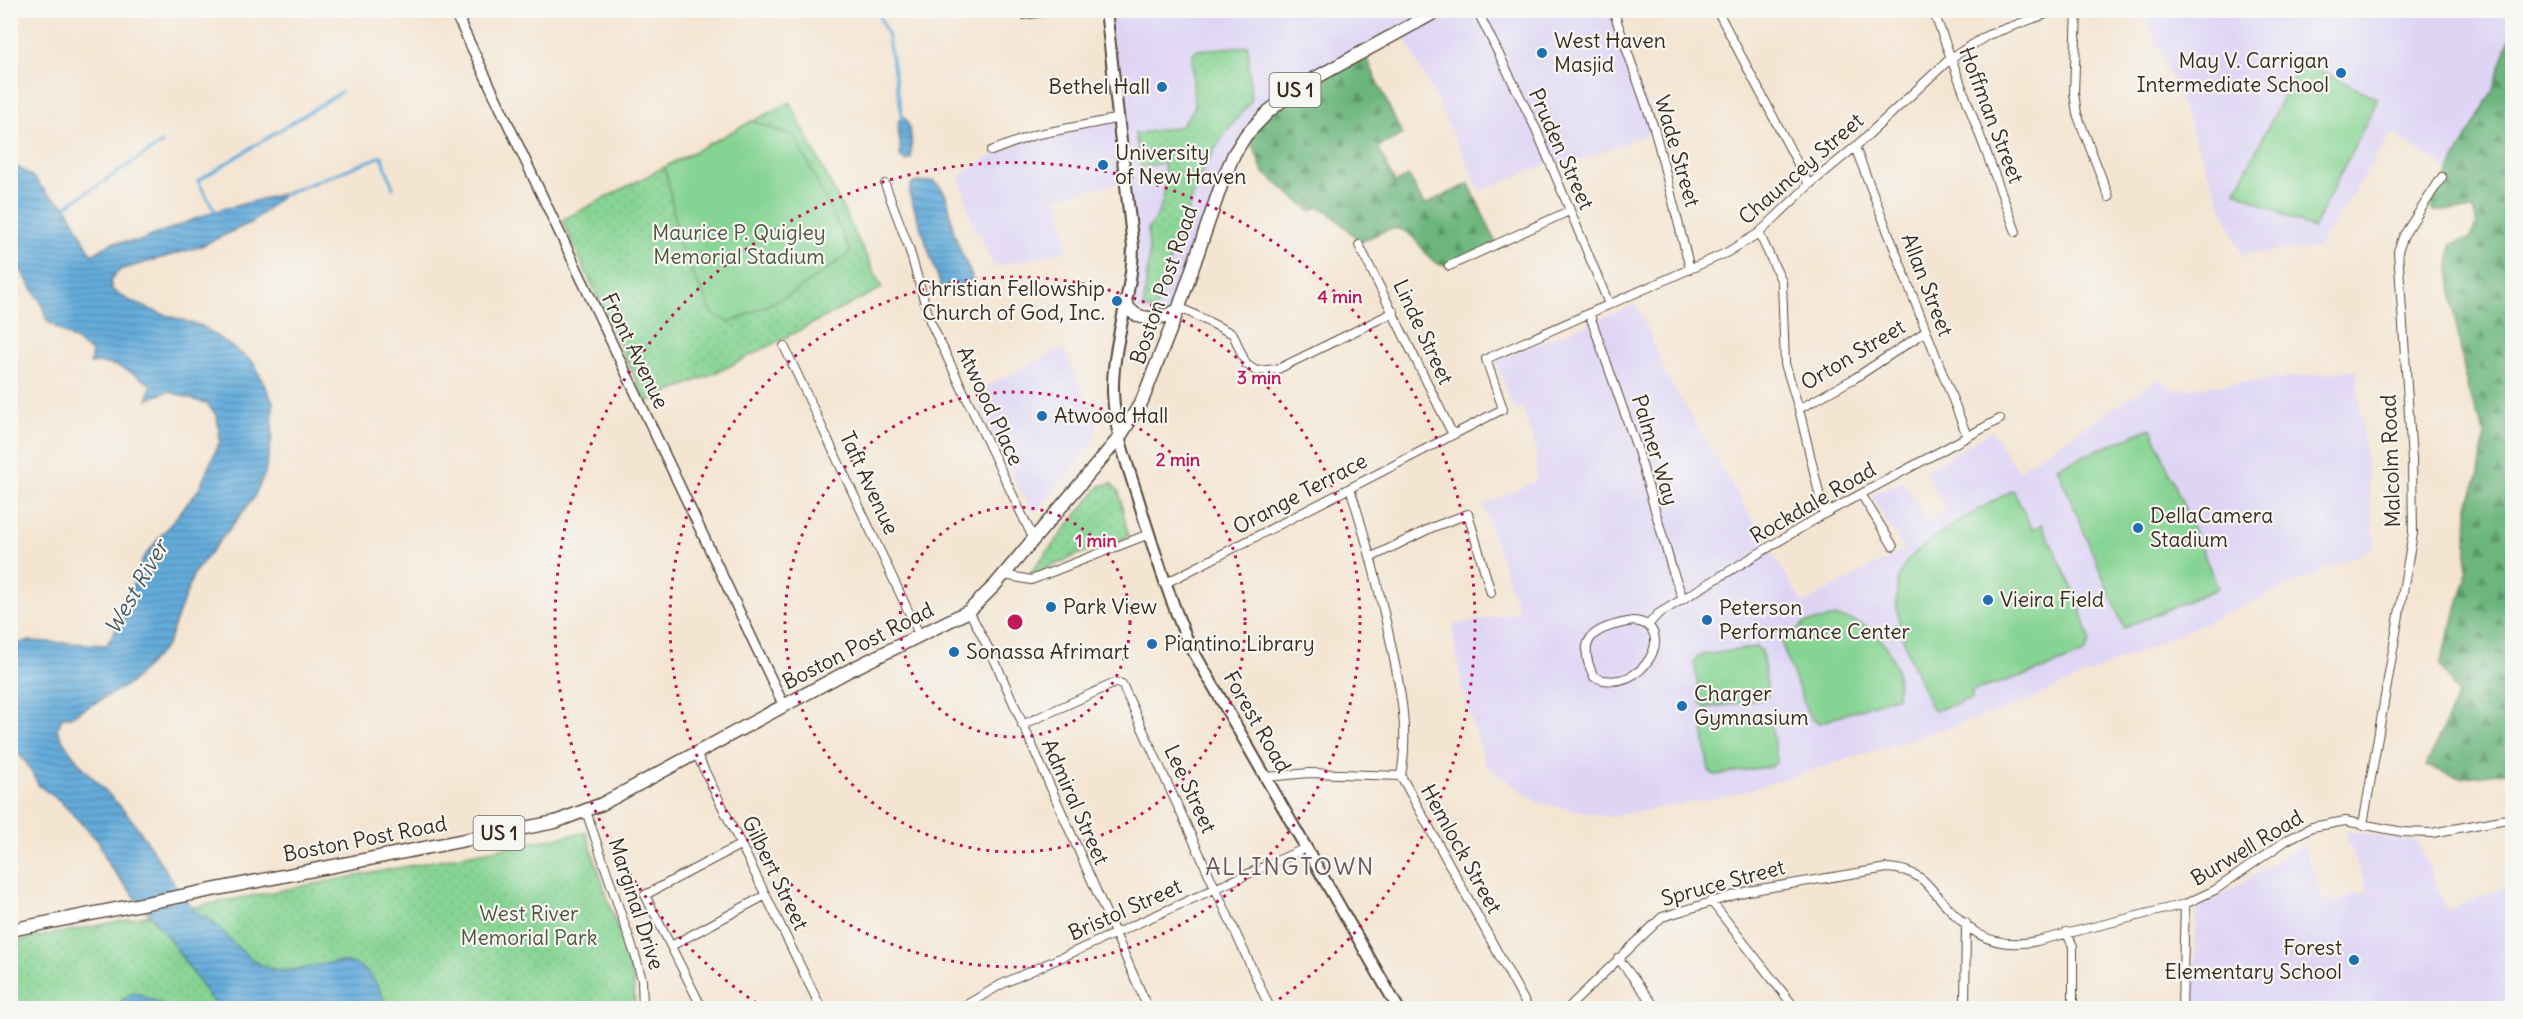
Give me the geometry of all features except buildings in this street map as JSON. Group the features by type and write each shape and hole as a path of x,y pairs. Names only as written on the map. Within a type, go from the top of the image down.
{"main road":[{"name":"Forest Road","path":"1106,10 1133,247 1114,360 1113,394 1119,438 1164,584 1188,642 1398,1008"},
{"name":"Boston Post Road","path":"10,930 191,892 555,822 586,812 784,706 969,611 1034,540 1119,438 1154,374 1234,154 1257,122 1299,87 1439,10"},
{"path":"1125,302 1133,313 1148,318 1164,317 1179,308"}],"street":[{"name":"Front Avenue","path":"454,10 784,706"},
{"path":"458,21 477,10"},
{"path":"1023,15 1059,10"},
{"name":"Pruden Street","path":"1477,10 1536,129 1609,304"},
{"name":"Wade Street","path":"1613,10 1655,131 1690,269"},
{"path":"1717,10 1809,184"},
{"name":"Hoffman Street","path":"1933,10 2016,232"},
{"name":"Chauncey Street","path":"1453,435 1503,410 1486,359 1726,253 1759,233 1809,184 1855,147 1951,58 1988,35 2057,10"},
{"path":"2077,10 2074,93 2077,114 2109,197"},
{"path":"991,151 1034,135 1120,118"},
{"name":"Allan Street","path":"1855,147 1967,436"},
{"name":"Malcolm Road","path":"2363,825 2413,533 2413,480 2398,251 2404,235 2442,177"},
{"name":"Atwood Place","path":"885,184 909,248 930,321 1034,540"},
{"path":"1449,266 1569,211"},
{"path":"1759,233 1782,282 1785,364 1799,409 1824,514"},
{"name":"Linde Street","path":"1359,245 1453,435"},
{"path":"1179,308 1226,329 1236,339 1246,364 1262,371 1278,369 1394,312"},
{"name":"Palmer Way","path":"1589,313 1632,434 1683,599"},
{"name":"Orton Street","path":"1799,409 1855,378 1925,332"},
{"name":"Taft Avenue","path":"784,346 920,636"},
{"name":"Rockdale Road","path":"1648,625 1658,614 1824,514 2000,419"},
{"name":"Orange Terrace","path":"1164,584 1453,435"},
{"name":"Hemlock Street","path":"1350,488 1372,556 1404,708 1406,751 1401,776 1528,1008"},
{"path":"1861,494 1893,546"},
{"path":"1372,556 1433,527 1468,514 1491,593"},
{"path":"1004,574 1031,580 1149,534"},
{"name":"Admiral Street","path":"969,611 1148,1008"},
{"path":"1633,621 1648,625 1654,646 1647,665 1623,679 1604,681 1594,677 1586,662 1586,648 1590,636 1622,623 1633,621"},
{"name":"Lee Street","path":"1022,725 1115,683 1122,684 1270,1008"},
{"name":"Gilbert Street","path":"696,753 821,1008"},
{"path":"1267,777 1309,773 1401,776"},
{"name":"Marginal Drive","path":"586,812 636,958 642,980 643,1008"},
{"name":"Burwell Road","path":"1887,868 1912,872 1982,938 2000,944 2030,942 2185,904 2215,890 2287,840 2312,827 2344,821 2403,832 2432,833 2512,818"},
{"path":"702,1008 645,895 740,845"},
{"name":"Bristol Street","path":"961,1008 1002,984 1217,890 1306,848"},
{"name":"Spruce Street","path":"1568,1008 1656,920 1711,901 1792,883 1887,868"},
{"path":"671,946 766,895"},
{"path":"1711,901 1795,1008"},
{"path":"2182,1008 2185,904"},
{"path":"1965,1008 1966,924"},
{"path":"2066,932 2073,946 2073,1008"},
{"path":"1618,958 1656,1008"}],"shaded area":[{"name":"May V. Carrigan Intermediate School","path":"2149,10 2512,11 2512,182 2455,177 2392,133 2317,248 2241,254 2145,13"},
{"name":"University of New Haven","path":"1106,11 1647,11 1618,24 1655,131 1553,171 1550,163 1481,191 1402,31 1246,136 1178,310 1164,317 1129,309 1126,182 1058,196 1068,250 994,267 980,233 975,233 960,176 979,163 1034,135 1120,118"},
{"path":"1637,304 1665,373 1803,604 1904,550 1871,495 1903,481 1928,523 1946,511 1925,470 1992,431 2017,471 2158,379 2173,390 2356,370 2375,548 2008,709 1729,796 1608,817 1537,802 1486,766 1462,688 1452,625 1519,612 1483,506 1536,481 1536,449 1523,408 1514,410 1496,361"},
{"path":"1063,348 1096,420 1097,428 1093,442 1039,509 1034,510 1025,500 973,393"},
{"name":"Forest Elementary School","path":"2344,831 2418,841 2447,911 2509,885 2512,893 2512,1008 2194,1008 2196,906 2211,902 2303,845 2324,900 2340,900 2368,891"}],"green space":[{"path":"2512,31 2512,771 2460,778 2426,766 2458,694 2440,664 2466,579 2468,505 2479,473 2485,434 2468,390 2449,268 2451,244 2469,239 2477,224 2473,210 2432,211 2432,203 2492,91"},
{"path":"1248,46 1251,101 1222,138 1205,165 1171,255 1159,304 1153,310 1143,309 1149,258 1148,229 1161,206 1165,172 1164,163 1141,167 1135,134 1181,126 1194,109 1192,56 1196,50"},
{"path":"1364,52 1402,135 1378,147 1395,183 1409,176 1424,205 1469,184 1496,243 1462,261 1441,265 1428,255 1409,233 1401,229 1387,230 1361,242 1328,211 1318,207 1311,211 1263,172 1254,147 1246,136 1269,111"},
{"path":"2301,61 2378,99 2313,229 2236,191"},
{"name":"Maurice P. Quigley Memorial Stadium","path":"790,102 882,288 724,369 646,402 562,220"},
{"path":"752,121 795,137 851,252 796,291 730,323 713,314 681,250 665,167"},
{"name":"DellaCamera Stadium","path":"2151,428 2218,588 2124,628 2057,467"},
{"path":"1111,483 1119,492 1128,536 1112,543 1106,542 1032,575 1031,572 1100,486"},
{"name":"Vieira Field","path":"2013,490 2032,529 2042,524 2079,602 2090,641 2085,653 2036,672 1972,691 1972,699 1933,711 1904,640 1896,601 1898,582 1904,566 1923,546"},
{"path":"1836,617 1864,625 1884,643 1895,667 1897,696 1820,723 1812,719 1807,711 1781,642 1805,623"},
{"path":"1756,647 1762,651 1768,694 1764,699 1706,708 1701,704 1694,662 1698,656"},
{"path":"1765,714 1770,718 1777,761 1773,766 1715,775 1709,771 1703,728 1707,723"},
{"name":"West River Memorial Park","path":"586,832 633,976 635,1008 11,1008 11,942"}],"water":[{"path":"904,117 909,125 911,142 911,159 906,161 900,156 898,128 899,120"},
{"name":"West River","path":"11,163 32,176 48,194 66,206 92,255 113,242 139,241 215,211 286,193 252,222 199,247 120,270 110,280 112,290 130,301 159,313 202,326 253,362 273,402 272,438 265,473 253,499 194,573 167,645 131,683 70,717 63,717 57,729 81,765 132,820 194,910 214,923 244,953 264,966 282,971 348,962 362,968 375,982 387,1008 217,1008 170,940 108,864 99,842 60,801 39,786 27,764 11,745 11,645 28,641 107,645 118,624 143,558 199,489 220,441 217,416 207,404 168,391 147,400 151,385 114,365 90,364 92,352 47,321 41,302 11,258"},
{"path":"933,181 939,185 946,196 956,240 972,277 970,285 963,288 941,287 909,193 912,183"},
{"path":"134,992 162,1004 165,1008 111,1008"}],"waterway":[{"path":"877,10 887,33 903,120"},
{"path":"216,213 198,181 341,92"},
{"path":"66,206 162,143"},
{"path":"284,194 382,156 393,188"}],"place":[{"name":"West Haven Masjid","path":"1542,53"},
{"name":"May V. Carrigan Intermediate School","path":"2341,73"},
{"name":"Bethel Hall","path":"1162,87"},
{"name":"University of New Haven","path":"1103,165"},
{"name":"Christian Fellowship Church of God, Inc.","path":"1117,301"},
{"name":"Atwood Hall","path":"1042,416"},
{"name":"DellaCamera Stadium","path":"2138,528"},
{"name":"Vieira Field","path":"1988,600"},
{"name":"Park View","path":"1051,607"},
{"name":"Peterson Performance Center","path":"1707,620"},
{"name":"Piantino Library","path":"1152,644"},
{"name":"Sonassa Afrimart","path":"954,652"},
{"name":"Charger Gymnasium","path":"1682,706"},
{"name":"Forest Elementary School","path":"2354,960"}],"district":[{"name":"ALLINGTOWN","path":"1290,867"}]}
